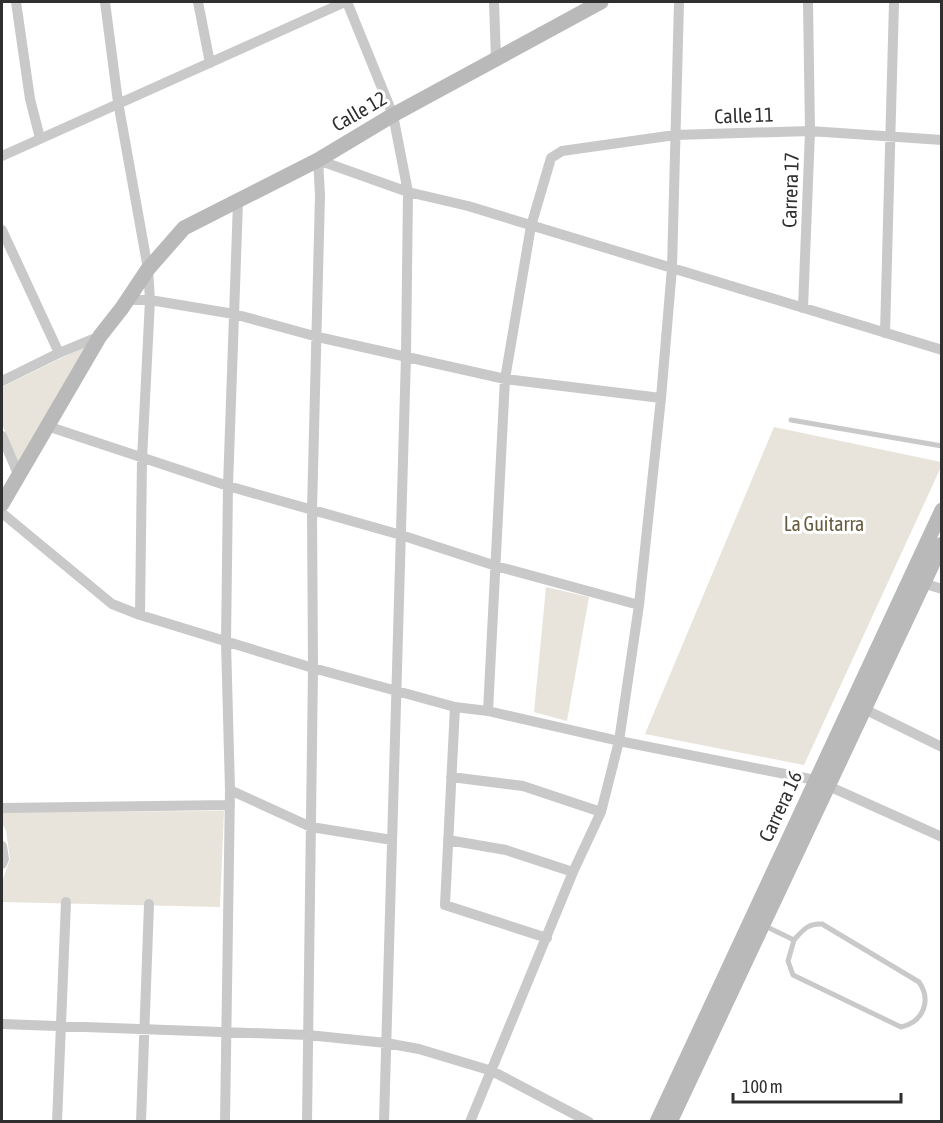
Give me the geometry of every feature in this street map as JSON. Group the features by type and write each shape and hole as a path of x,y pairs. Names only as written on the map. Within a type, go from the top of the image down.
{"main road":[{"name":"Calle 12","path":"2,504 100,336 148,268 184,228 318,160 393,115 601,2"},
{"name":"Carrera 16","path":"657,1122 757,922 917,581 942,510"},
{"name":"Carrera 16","path":"917,581 942,544"},
{"name":"Carrera 16","path":"670,1122 757,922"}],"street":[{"path":"16,2 30,99 40,138"},
{"path":"105,2 118,102 148,268 150,300 142,459 140,615"},
{"path":"198,2 210,63"},
{"path":"2,156 118,102 346,2 393,115 408,192 406,356 384,1122"},
{"path":"494,2 496,59"},
{"path":"470,1122 573,872 601,812 619,741 639,605 672,268 679,2"},
{"name":"Carrera 17","path":"803,308 810,131 807,2"},
{"path":"885,333 894,2"},
{"name":"Calle 11","path":"531,226 551,158 562,151 675,135 810,131 942,140"},
{"path":"306,1122 313,668 312,510 320,195 318,160 408,192 468,206 942,350"},
{"path":"225,1122 230,805 226,642 228,486 237,202"},
{"path":"488,711 505,379 531,226"},
{"path":"2,230 59,353"},
{"path":"127,300 150,300 234,314 318,337 505,379 661,398"},
{"path":"2,381 100,336"},
{"path":"47,426 228,486 401,535 496,566 639,605"},
{"path":"2,436 18,474"},
{"path":"2,513 112,604 140,615 313,668 455,707 488,711 822,783 942,837"},
{"path":"917,581 942,589"},
{"path":"858,706 942,747"},
{"path":"455,707 445,905 547,938"},
{"path":"451,777 523,786 601,812"},
{"path":"230,790 311,827 392,840"},
{"path":"2,808 230,805"},
{"path":"448,840 506,850 573,872"},
{"path":"2,846 4,859 2,864"},
{"path":"57,1122 66,902"},
{"path":"141,1122 149,904"},
{"path":"2,1024 308,1035 386,1043 418,1049 492,1071 589,1122"}],"lane":[{"path":"791,420 942,446"},
{"path":"757,922 794,940"},
{"path":"813,923 822,924 919,982 926,992 926,1001 917,1020 901,1027 793,975 788,961 794,940 813,923"}],"green space":[{"path":"88,345 18,463 2,424 2,387"},
{"name":"La Guitarra","path":"774,427 941,462 941,467 804,765 645,734"},
{"path":"546,587 589,597 567,721 534,712"},
{"path":"224,811 220,907 2,902 2,882 10,859 6,830 2,823 2,812"}]}
